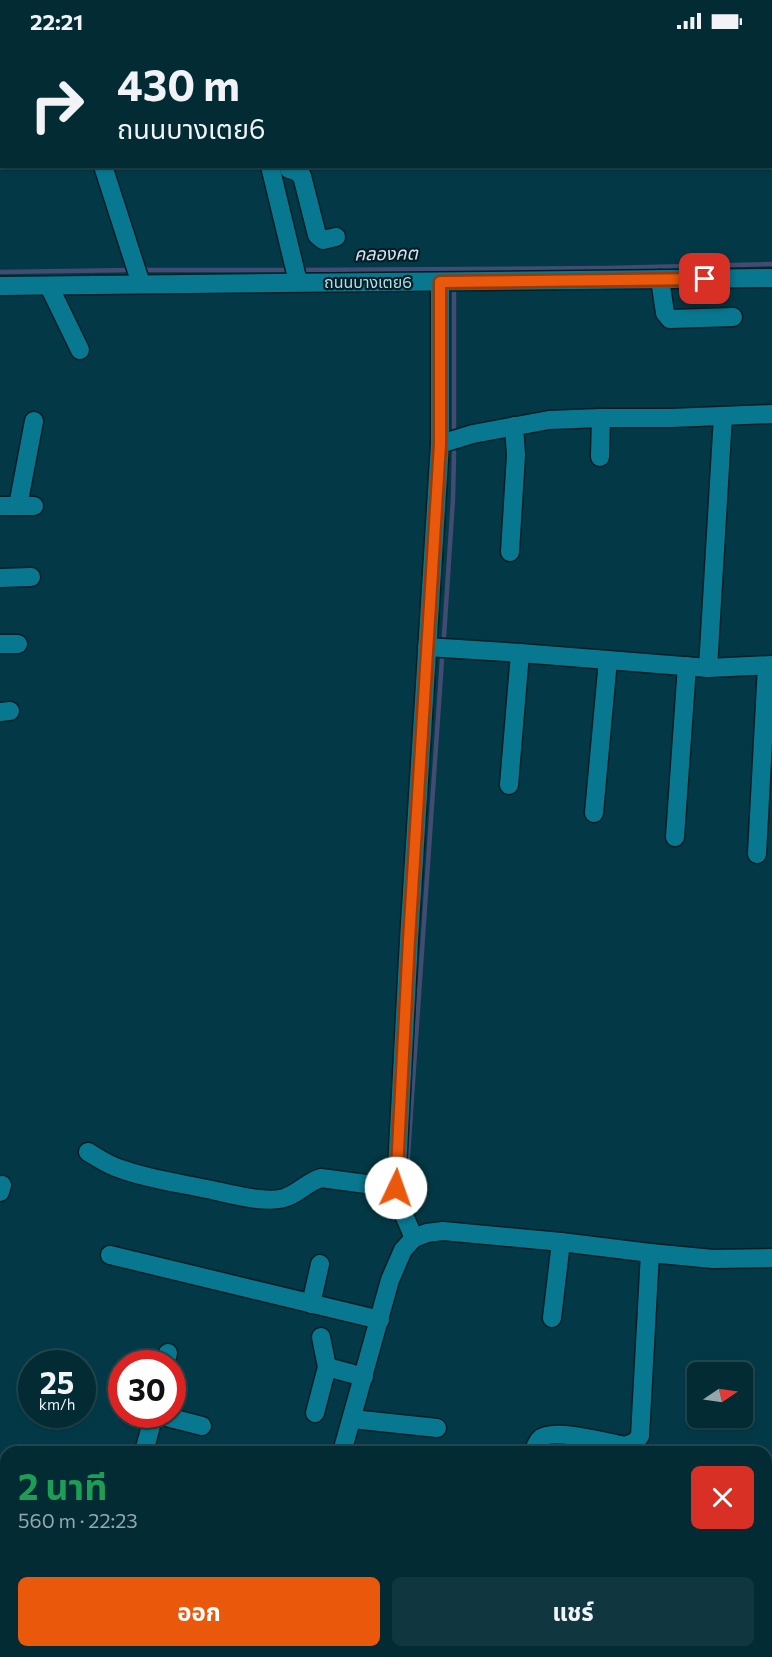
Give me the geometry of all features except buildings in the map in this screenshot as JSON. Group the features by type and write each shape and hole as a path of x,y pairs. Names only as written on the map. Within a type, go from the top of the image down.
{"street":[{"path":"104,168 140,282"},
{"path":"298,281 271,173 290,168 302,176 317,235 323,240 336,237"},
{"name":"ถนนบางเตย6","path":"0,286 140,282 440,282 772,278"},
{"path":"660,279 665,313 670,319 734,317"},
{"path":"414,1238 403,1213 396,1188 440,444 440,282"},
{"path":"49,286 80,350"},
{"path":"440,444 473,434 549,420 772,414"},
{"path":"708,668 723,416"},
{"path":"600,457 601,418"},
{"path":"17,506 34,421"},
{"path":"510,552 516,455 514,426"},
{"path":"0,578 31,577"},
{"path":"427,647 708,668 769,665 757,854"},
{"path":"509,785 520,653"},
{"path":"594,813 608,660"},
{"path":"675,837 687,666"},
{"path":"88,1152 118,1169 129,1172 269,1200 284,1198 321,1178 396,1188"},
{"path":"344,1446 390,1280 403,1250 414,1238 427,1233 443,1231 713,1259 772,1258"},
{"path":"552,1317 561,1242"},
{"path":"536,1446 540,1439 547,1435 560,1434 626,1446 635,1442 640,1436 650,1253"},
{"path":"110,1255 380,1320"},
{"path":"311,1304 320,1264"},
{"path":"315,1413 327,1367 321,1337"},
{"path":"327,1367 364,1377"},
{"path":"352,1419 437,1428"},
{"path":"186,1422 202,1426"},
{"path":"146,1446 150,1428"}],"waterway":[{"name":"คลองคต","path":"300,270 607,268 772,264"},
{"name":"คลองคต","path":"0,272 132,270"},
{"name":"คลองคต","path":"141,270 291,270"},
{"path":"454,293 454,428"},
{"path":"444,636 454,452"},
{"path":"409,1204 407,1169 442,659"}],"route":[{"path":"396,1188 440,444 440,282 705,279"}]}
